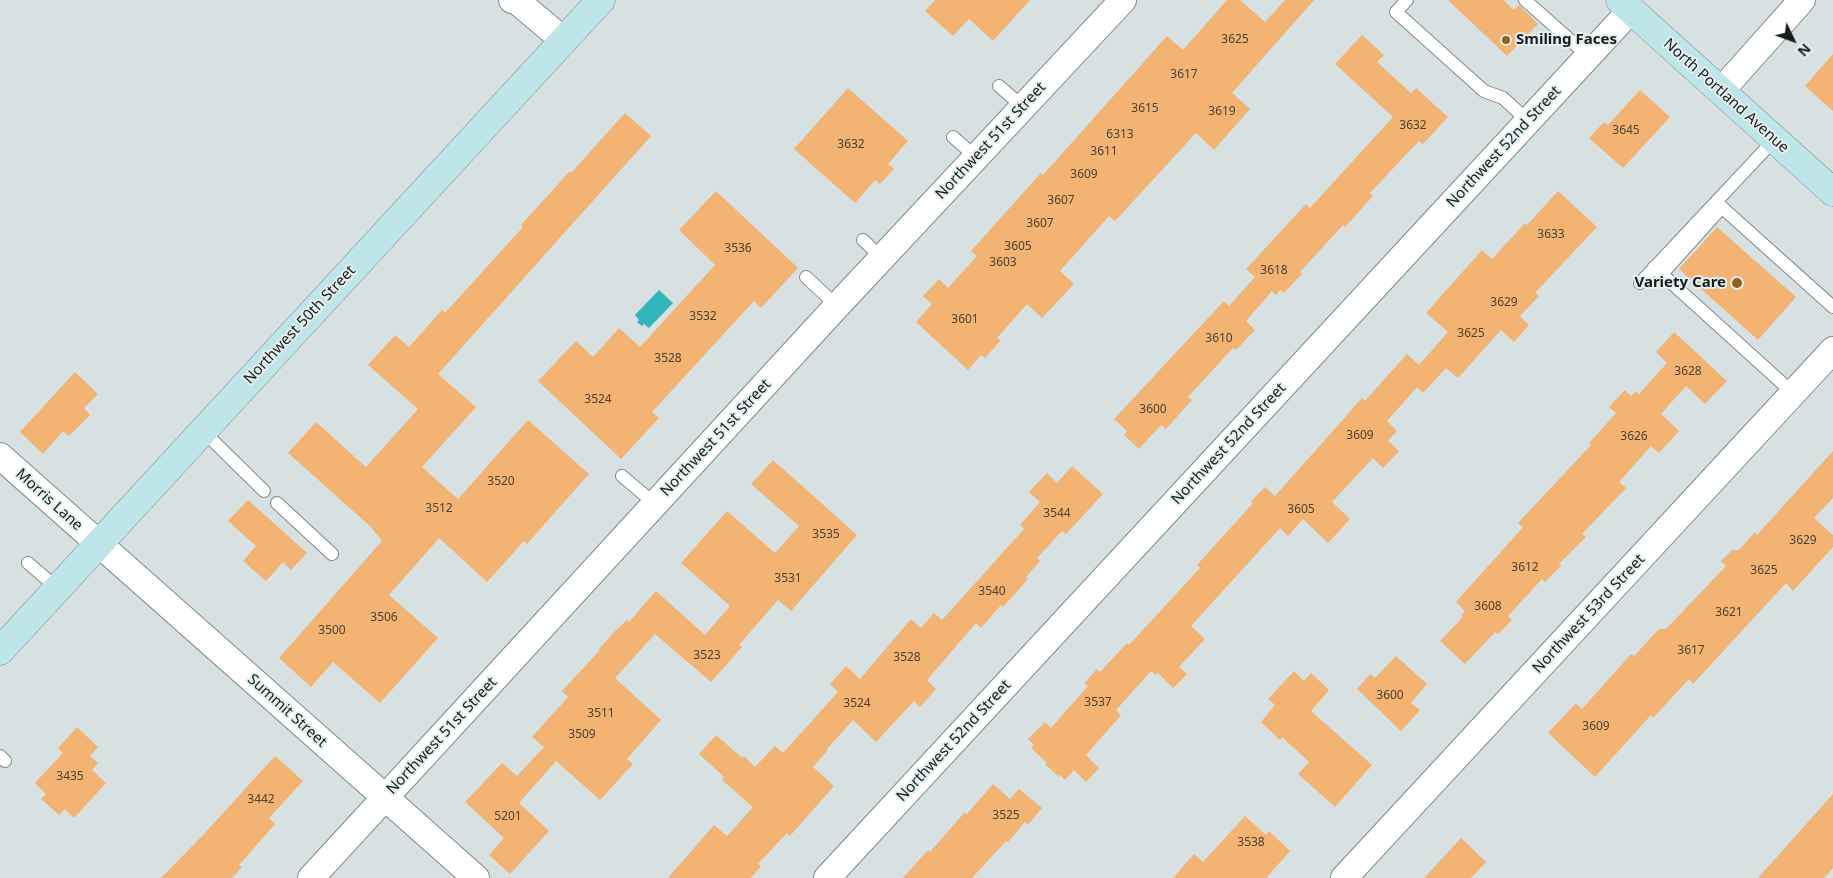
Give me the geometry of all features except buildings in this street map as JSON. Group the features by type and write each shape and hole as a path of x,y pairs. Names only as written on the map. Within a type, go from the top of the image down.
{"main road":[{"name":"Northwest 50th Street","path":"0,651 601,0"},
{"name":"North Portland Avenue","path":"1625,5 1833,192"}],"street":[{"path":"512,0 517,1 564,40"},
{"path":"1721,91 1802,0"},
{"name":"Northwest 51st Street","path":"310,878 1118,2"},
{"name":"Northwest 52nd Street","path":"828,878 1588,56 1625,5"},
{"name":"Northwest 53rd Street","path":"1344,878 1833,350"},
{"name":"Morris Lane","path":"0,456 98,544"},
{"name":"Summit Street","path":"98,544 476,878"}],"lane":[{"path":"1407,0 1396,12 1484,91 1503,98 1528,121"},
{"path":"1525,0 1588,56"},
{"path":"999,86 1023,107"},
{"path":"953,137 976,157"},
{"path":"1640,283 1658,271 1719,204 1774,139"},
{"path":"1719,204 1833,307"},
{"path":"863,240 882,258"},
{"path":"1658,271 1794,393"},
{"path":"806,277 837,306"},
{"path":"203,431 264,491"},
{"path":"622,476 655,504"},
{"path":"277,503 332,554"},
{"path":"28,563 57,588"}],"water":[{"path":"659,290 673,303 649,328 644,324 642,326 637,322 639,320 635,315"}],"place":[{"name":"Smiling Faces","path":"1506,40"},
{"name":"Variety Care","path":"1737,283"}]}
